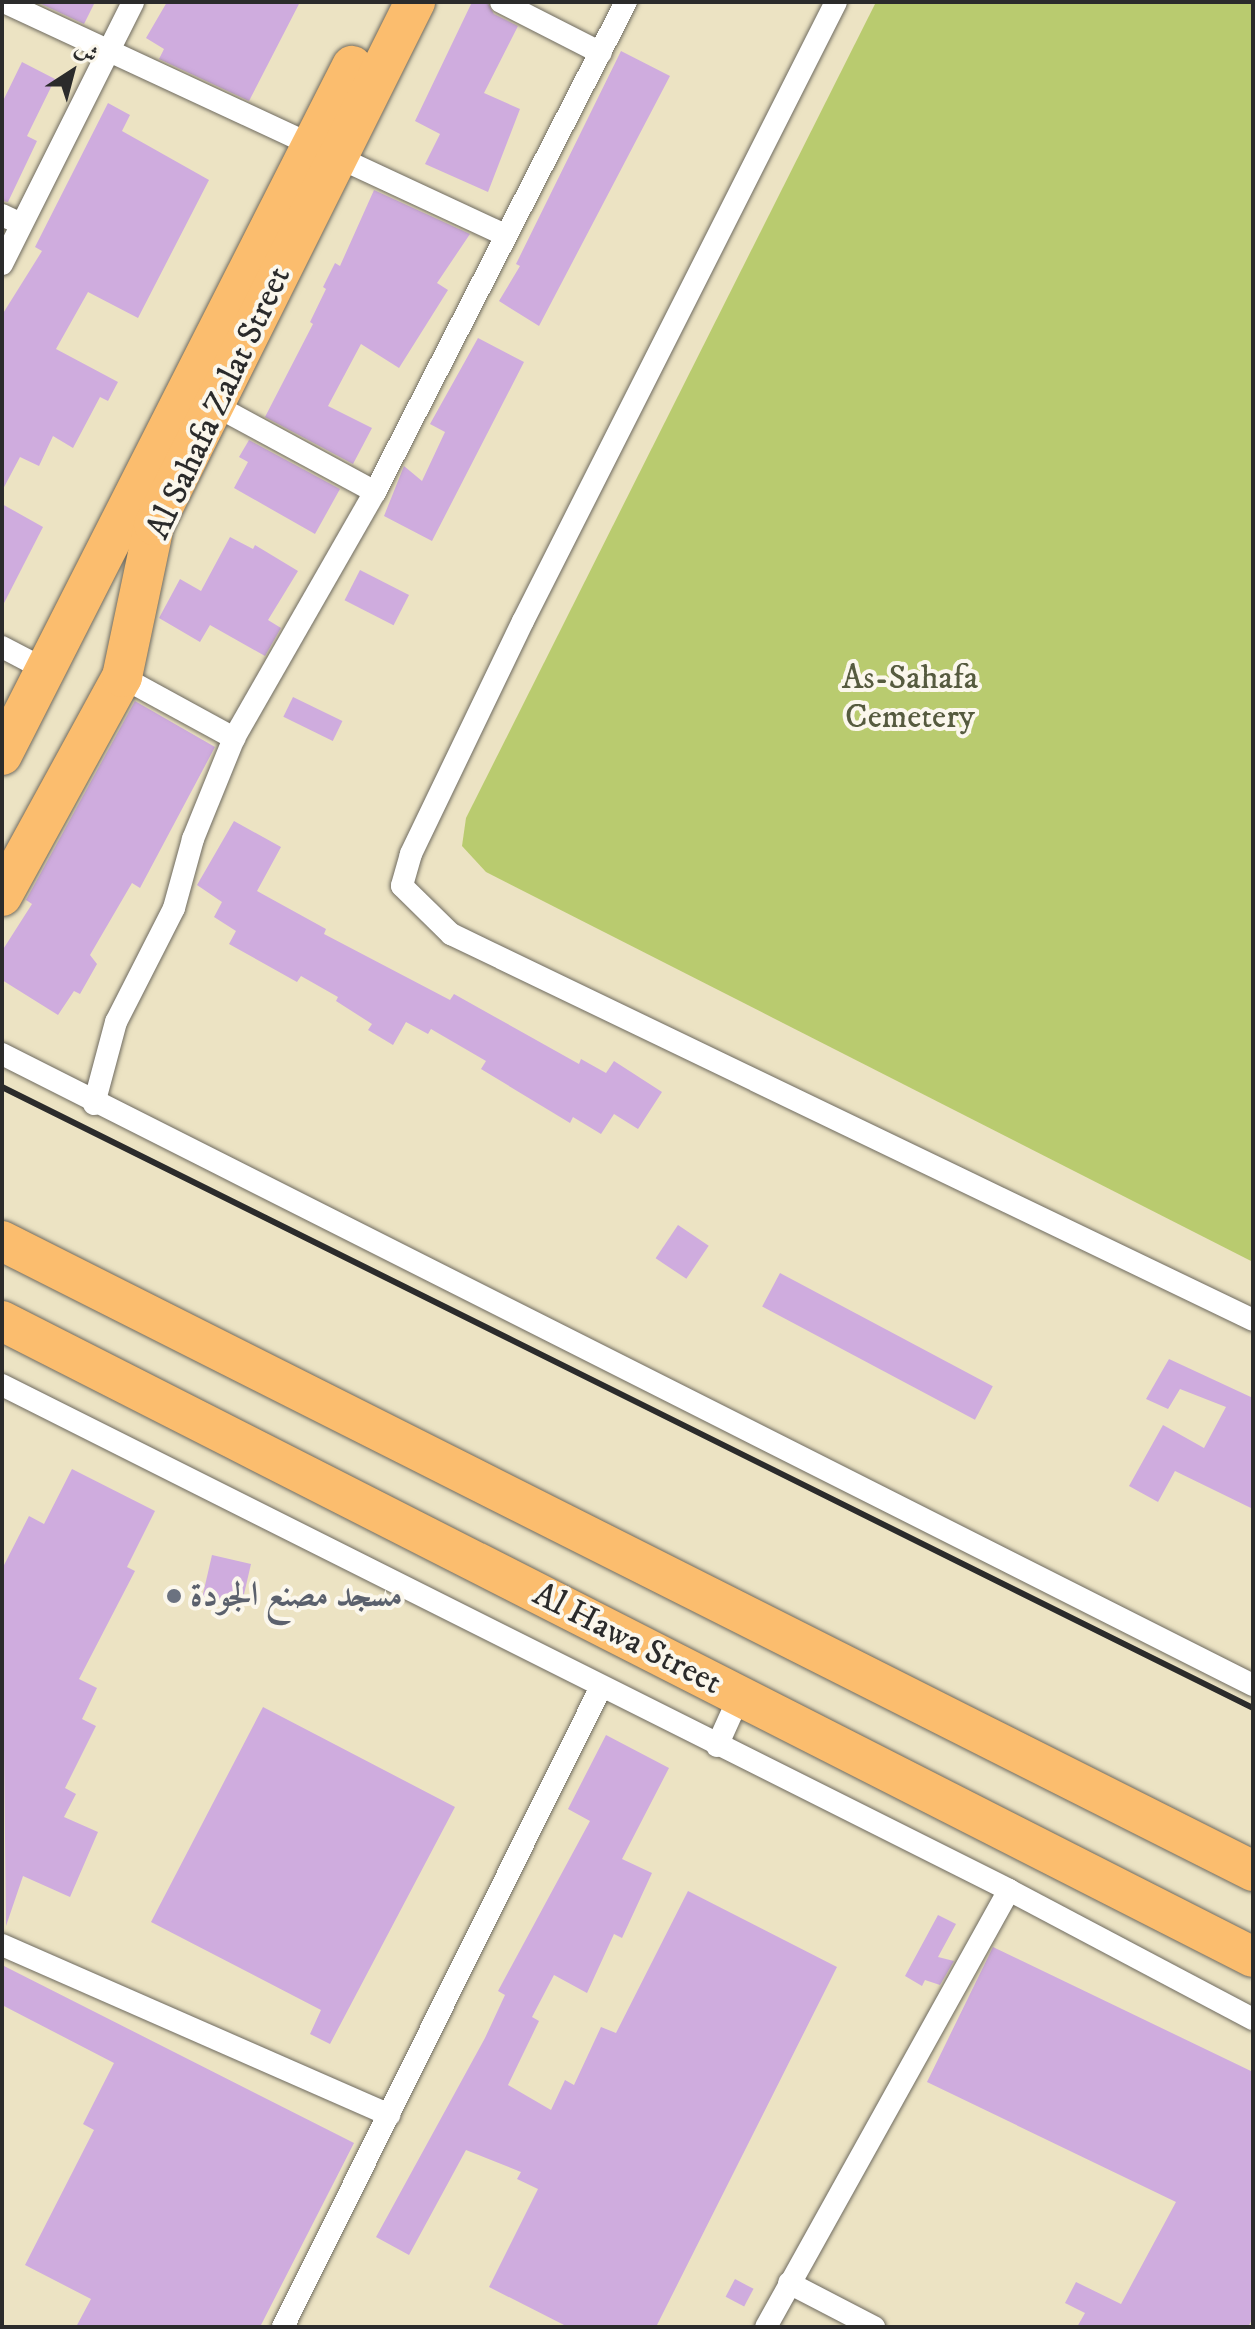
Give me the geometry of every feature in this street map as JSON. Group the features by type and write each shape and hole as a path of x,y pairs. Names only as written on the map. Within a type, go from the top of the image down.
{"highway":[{"path":"324,154 385,2"},
{"name":"Al Sahafa Zalat Street","path":"2,896 122,677 154,525 201,398 324,154 415,2"},
{"path":"2,755 46,670 201,398"},
{"path":"2,1241 1253,1871"},
{"name":"Al Hawa Street","path":"2,1321 1253,1957"}],"street":[{"path":"4,2 106,53 503,234"},
{"path":"2,264 11,220 133,2"},
{"path":"501,2 601,53"},
{"path":"94,1104 116,1022 174,908 193,839 234,738 375,492 503,234 626,2"},
{"path":"836,2 523,621 411,854 402,886 451,934 1253,1320"},
{"path":"201,398 375,492"},
{"path":"2,647 46,670"},
{"path":"122,677 234,738"},
{"path":"2,1054 94,1104 1253,1685"},
{"path":"2,1385 600,1689 1009,1890 1253,2019"},
{"path":"283,2327 600,1689"},
{"path":"717,1746 739,1697"},
{"path":"766,2327 1009,1890"},
{"path":"2,1945 389,2115"},
{"path":"789,2283 874,2327"}],"green space":[{"name":"As-Sahafa Cemetery","path":"876,2 1253,2 1253,1262 486,872 462,846 466,818"}],"building":[{"path":"37,2 95,2 84,24"},
{"path":"167,2 300,2 249,101 159,59 164,49 146,38"},
{"path":"472,2 487,2 494,14 518,26 484,93 520,109 488,192 425,164 440,134 415,121"},
{"path":"621,51 670,76 539,326 499,301 520,266 516,264"},
{"path":"22,62 55,79 27,136 37,141 8,202 2,201 2,103"},
{"path":"108,103 130,115 122,131 209,180 138,318 88,292 56,349 118,382 108,401 100,397 73,448 53,436 39,466 20,457 2,491 2,315 42,251 35,247"},
{"path":"374,190 470,234 437,283 448,290 399,368 361,344 328,406 372,428 353,464 265,417 313,324 310,322 326,289 323,287 335,263 340,266"},
{"path":"478,338 524,362 432,541 384,516 404,466 422,481 445,432 430,424"},
{"path":"249,440 340,489 315,534 234,488 248,462 239,457"},
{"path":"2,504 43,527 2,607"},
{"path":"230,537 253,549 255,545 298,571 268,620 281,628 265,656 210,625 200,642 159,618 180,579 201,591"},
{"path":"360,570 409,595 394,625 345,600"},
{"path":"293,697 342,721 333,741 283,717"},
{"path":"135,701 215,747 140,888 132,883 90,955 97,964 80,994 74,991 58,1015 2,980 2,951 32,904 26,900"},
{"path":"234,821 281,847 257,891 326,929 324,934 450,1000 454,994 579,1064 581,1059 606,1073 614,1061 662,1092 638,1129 614,1114 601,1134 573,1117 570,1123 481,1069 486,1061 431,1029 428,1034 406,1022 393,1045 368,1030 372,1024 336,1001 338,997 301,976 297,982 229,944 236,931 214,917 222,902 197,885"},
{"path":"678,1225 709,1246 686,1279 656,1258"},
{"path":"780,1273 993,1386 975,1420 762,1307"},
{"path":"1169,1359 1253,1398 1253,1509 1175,1471 1158,1502 1129,1486 1163,1425 1204,1448 1226,1407 1180,1389 1168,1409 1146,1399"},
{"path":"72,1469 155,1511 127,1567 135,1571 79,1679 97,1688 82,1719 96,1726 65,1788 76,1794 64,1817 98,1832 70,1897 23,1876 6,1926 2,1569 29,1516 44,1524"},
{"path":"212,1555 251,1564 241,1606 202,1597"},
{"path":"263,1707 455,1807 330,2044 310,2034 321,2010 151,1922"},
{"path":"606,1735 669,1768 622,1859 652,1873 622,1938 614,1934 587,1993 554,1975 532,2017 539,2021 508,2085 551,2110 565,2080 574,2085 601,2027 616,2033 688,1891 837,1967 656,2327 568,2327 489,2287 538,2189 517,2179 521,2172 466,2150 409,2255 376,2237 485,2038 505,1995 498,1991 590,1821 568,1809"},
{"path":"938,1915 956,1924 938,1957 954,1961 940,1985 925,1980 922,1986 905,1976"},
{"path":"993,1947 1253,2072 1253,2318 1248,2327 1077,2327 1085,2313 1065,2303 1076,2282 1121,2304 1176,2202 927,2082"},
{"path":"2,1965 354,2143 260,2327 76,2327 91,2299 25,2265 94,2130 83,2124 114,2063 2,2005"},
{"path":"735,2279 754,2289 744,2307 726,2297"}],"railway":[{"path":"2,1087 1253,1708"}],"place":[{"name":"مسجد مصنع الجودة","path":"174,1596"}]}
